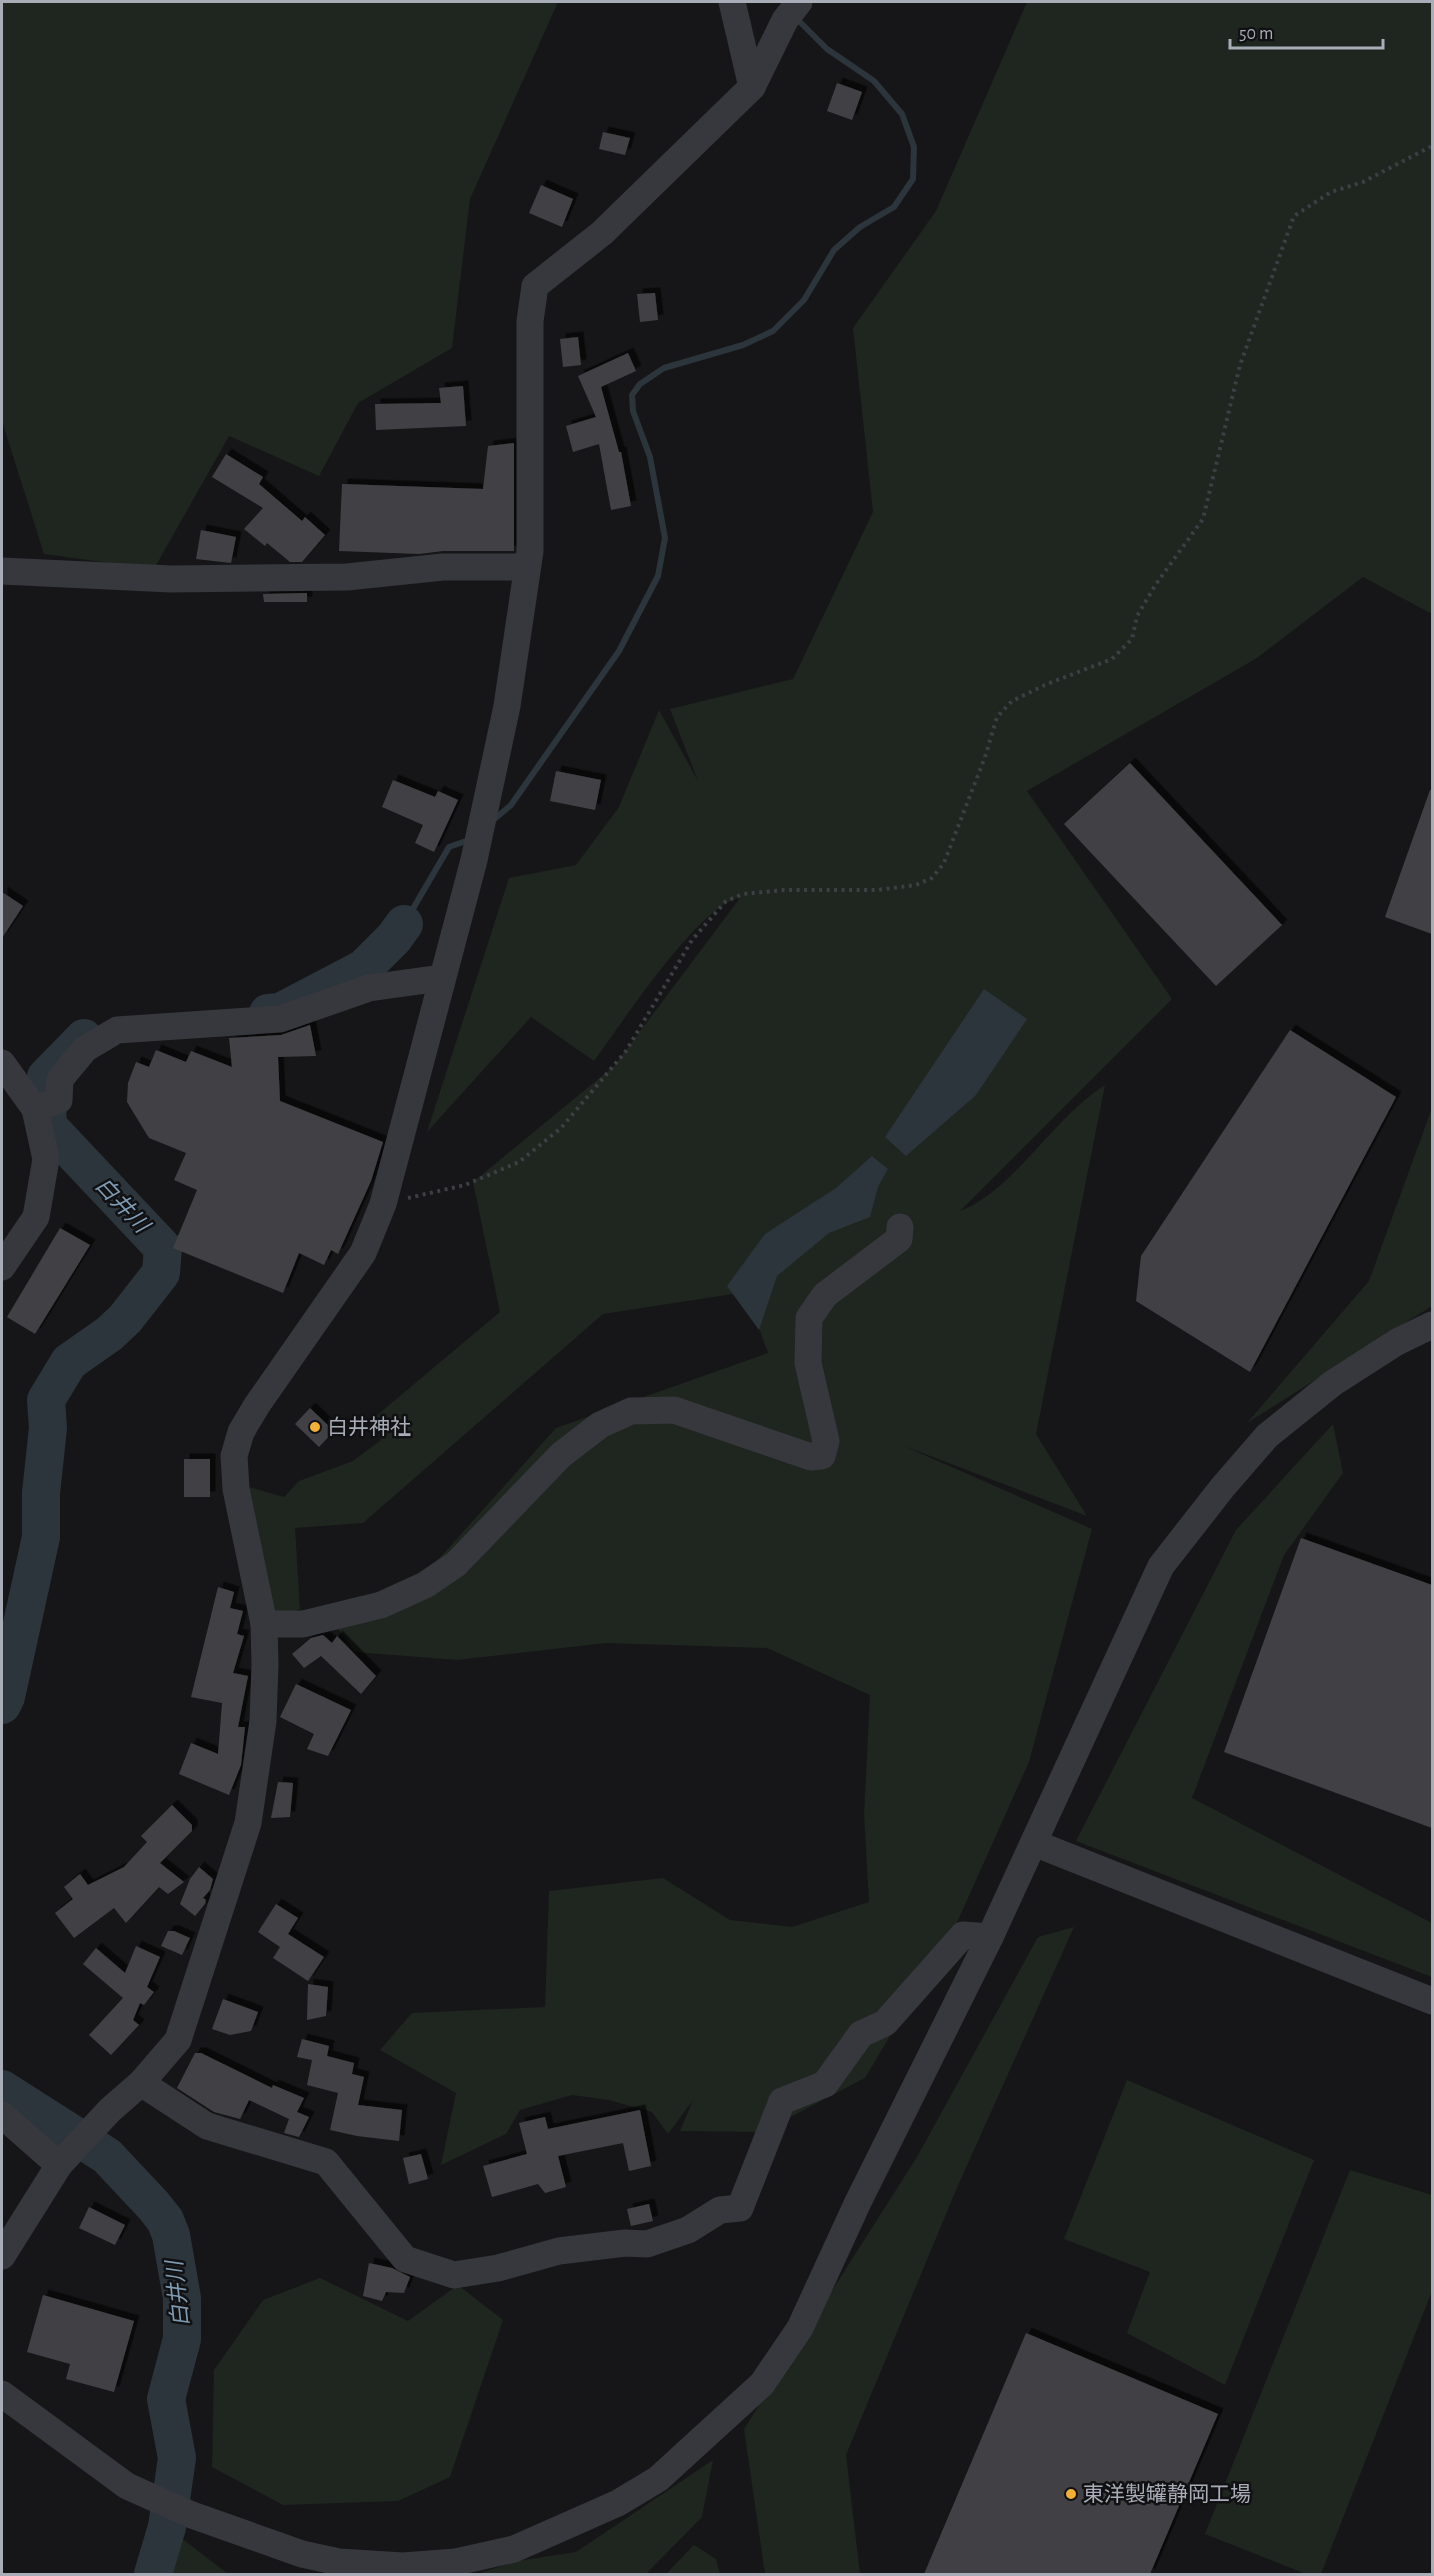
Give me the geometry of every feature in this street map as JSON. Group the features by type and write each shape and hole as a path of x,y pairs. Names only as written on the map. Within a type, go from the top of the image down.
{"street":[{"path":"732,2 752,87"},
{"path":"2,2256 59,2165 110,2110 141,2083 178,2040 248,1824 262,1721 266,1665 264,1624 236,1489 234,1456 241,1432 257,1405 363,1252 383,1204 474,860 507,706 530,551 530,321 535,286 602,233 752,87 785,20 799,2"},
{"path":"2,571 171,579 347,576 443,567 527,567"},
{"path":"2,1267 36,1217 46,1159 47,1105 60,1079 85,1049 117,1030 280,1019 369,988 441,978"},
{"path":"2,1063 47,1105"},
{"path":"264,1624 303,1624 381,1605 425,1586 456,1564 561,1455 600,1425 631,1411 674,1410 811,1456 822,1456 826,1441 808,1363 809,1318 825,1294 899,1239 900,1227"},
{"path":"2,2394 126,2486 192,2515 302,2554 339,2562 414,2565 456,2562 514,2549 618,2503 658,2479 762,2384 800,2328 858,2202 990,1937 1161,1566 1222,1488 1267,1436 1333,1383 1397,1342 1432,1325"},
{"path":"1034,1843 1432,2001"},
{"path":"141,2083 207,2126 326,2162 405,2259 454,2275 498,2268 559,2251 625,2243 647,2244 688,2230 720,2210 740,2208 782,2101 825,2084 861,2034 885,2023 963,1935 990,1937"},
{"path":"2,2115 59,2165"}],"path":[{"path":"383,1204 465,1185 519,1162 561,1128 627,1051 692,940 726,901 743,894 784,890 887,889 916,885 932,878 944,863 985,757 997,717 1012,701 1029,692 1112,659 1132,639 1137,616 1156,584 1203,519 1240,365 1294,216 1331,192 1363,182 1432,146"}],"shaded area":[{"path":"2,2 558,2 470,199 452,348 358,403 319,476 229,436 154,569 44,554 2,421"},
{"path":"1027,2 1432,2 1432,614 1363,577 1257,658 1027,791 1172,999 960,1211 998,1187 1068,1115 1105,1085 1036,1434 1087,1516 904,1446 1092,1529 1029,1762 955,1927 865,2078 762,2132 680,2131 693,2100 668,2134 652,2112 609,2100 572,2095 520,2110 506,2134 441,2165 456,2093 380,2050 412,2013 545,2007 549,1891 663,1878 730,1920 792,1927 869,1902 864,1815 870,1695 767,1648 606,1643 457,1660 355,1652 332,1621 428,1571 556,1428 768,1353 746,1292 603,1314 363,1523 295,1528 300,1609 275,1619 249,1487 284,1497 299,1481 353,1461 381,1440 376,1416 500,1312 473,1182 614,1066 740,898 724,905 704,920 684,942 641,995 594,1061 531,1017 427,1132 509,878 576,865 619,807 659,710 698,781 670,709 793,679 873,512 853,328 936,211"},
{"path":"984,989 1027,1019 976,1095 906,1156 885,1137"},
{"path":"1432,1108 1432,1306 1247,1423 1369,1281"},
{"path":"872,1156 888,1169 878,1187 870,1217 829,1233 777,1276 759,1330 727,1286 765,1234 836,1188"},
{"path":"1333,1424 1343,1473 1284,1555 1192,1798 1432,1923 1432,1977 1076,1841 1236,1530"},
{"path":"1074,1927 956,2190 846,2455 860,2574 765,2574 744,2429 917,2157 1038,1937"},
{"path":"1127,2080 1314,2160 1225,2385 1127,2333 1150,2272 1064,2239"},
{"path":"1350,2170 1432,2195 1432,2291 1321,2574 1306,2574 1205,2534"},
{"path":"320,2278 408,2321 458,2285 503,2320 450,2477 398,2501 283,2505 212,2467 214,2370 263,2300"},
{"path":"713,2460 702,2517 646,2574 477,2574 517,2561 576,2552"},
{"path":"167,2527 228,2574 169,2574"},
{"path":"694,2545 716,2559 720,2574 666,2574"}],"building":[{"path":"837,83 862,92 852,120 827,111"},
{"path":"603,132 630,138 625,155 599,149"},
{"path":"541,185 573,199 562,227 529,213"},
{"path":"655,293 658,320 640,322 637,294"},
{"path":"578,337 581,365 563,367 560,339"},
{"path":"628,353 636,371 601,387 619,452 621,452 631,506 611,510 599,444 573,452 566,426 596,417 578,376"},
{"path":"463,386 466,426 376,430 375,404 441,403 439,388"},
{"path":"514,443 514,551 443,551 419,554 339,551 342,484 483,489 488,446"},
{"path":"226,454 263,477 259,484 302,521 305,517 325,535 302,562 290,562 267,543 265,546 244,529 263,508 212,477"},
{"path":"201,530 236,537 231,563 196,559"},
{"path":"307,593 307,602 264,602 263,594"},
{"path":"1130,763 1282,925 1216,986 1064,824"},
{"path":"556,771 601,780 595,810 550,801"},
{"path":"393,780 435,797 438,791 458,800 434,852 415,843 423,825 382,807"},
{"path":"1430,790 1432,790 1432,934 1385,917"},
{"path":"2,892 23,906 2,938"},
{"path":"310,1025 316,1056 278,1057 280,1101 383,1142 371,1181 338,1254 331,1250 324,1265 299,1253 283,1293 173,1248 197,1190 174,1180 186,1153 149,1138 127,1102 128,1083 136,1062 149,1067 156,1050 186,1062 191,1051 232,1067 229,1038 281,1035"},
{"path":"1290,1030 1396,1097 1250,1372 1136,1301 1141,1256"},
{"path":"60,1228 90,1245 35,1334 7,1317"},
{"name":"白井神社","path":"310,1408 334,1431 319,1447 295,1424"},
{"path":"184,1459 210,1459 210,1497 184,1497"},
{"path":"1301,1538 1432,1585 1432,1828 1224,1752"},
{"path":"218,1587 234,1592 230,1608 243,1611 237,1634 244,1636 233,1673 248,1676 238,1727 245,1727 241,1765 229,1795 179,1774 191,1743 218,1754 222,1703 191,1697"},
{"path":"323,1635 332,1643 337,1636 376,1676 361,1694 321,1656 304,1668 292,1654 311,1638"},
{"path":"296,1684 351,1710 328,1756 307,1749 314,1734 280,1717"},
{"path":"278,1782 293,1783 290,1817 271,1818"},
{"path":"172,1805 192,1825 192,1831 160,1863 184,1882 168,1894 159,1887 126,1923 114,1908 74,1938 55,1913 73,1899 64,1887 80,1874 88,1885 124,1867 147,1842 141,1836"},
{"path":"199,1867 213,1879 210,1890 203,1898 206,1900 205,1904 195,1916 180,1904 190,1879"},
{"path":"276,1904 298,1918 288,1934 324,1957 308,1981 273,1958 280,1947 258,1932"},
{"path":"168,1931 174,1931 190,1938 182,1955 161,1946"},
{"path":"136,1946 160,1957 147,1987 154,1992 144,2005 140,2003 133,2020 139,2025 111,2055 89,2035 123,1998 83,1964 96,1948 125,1973"},
{"path":"308,1984 328,1987 326,2016 307,2020"},
{"path":"223,1999 258,2012 251,2031 230,2035 212,2029"},
{"path":"302,2039 329,2046 327,2056 354,2063 352,2074 364,2077 358,2105 402,2110 399,2141 330,2130 338,2093 307,2085 312,2060 297,2057"},
{"path":"195,2053 201,2053 272,2088 273,2085 304,2098 297,2112 309,2117 299,2137 284,2133 289,2119 249,2100 240,2119 214,2112 177,2088"},
{"path":"640,2110 651,2166 629,2171 623,2143 558,2156 566,2187 545,2193 538,2184 492,2197 483,2166 527,2154 519,2123 545,2117 548,2129"},
{"path":"421,2154 428,2179 409,2184 403,2158"},
{"path":"649,2204 653,2221 631,2226 627,2209"},
{"path":"89,2207 125,2225 115,2245 79,2228"},
{"path":"369,2263 392,2268 410,2277 404,2293 386,2292 382,2301 363,2296"},
{"path":"43,2295 134,2321 114,2392 66,2379 70,2364 27,2352"},
{"name":"東洋製罐静岡工場","path":"1026,2333 1218,2414 1150,2574 924,2574"}],"waterway":[{"path":"491,822 511,805 619,651 658,576 665,538 650,457 633,411 632,395 640,384 664,368 743,345 773,331 804,300 834,250 860,227 894,207 913,179 914,147 902,114 874,81 827,49 796,18"},
{"path":"404,924 449,847 469,840"},
{"name":"白井川","path":"268,1013 280,1012 364,968 394,938 404,924"},
{"name":"白井川","path":"2,1705 6,1697 41,1537 41,1493 48,1428 46,1400 69,1362 109,1334 125,1319 161,1273 163,1248 48,1126 46,1077 84,1038"},
{"name":"白井川","path":"2,2089 107,2156 153,2205 165,2220 171,2235 182,2298 182,2339 166,2399 177,2458 167,2527 153,2574"}],"place":[{"name":"白井神社","path":"315,1427"},
{"name":"東洋製罐静岡工場","path":"1071,2494"}]}
